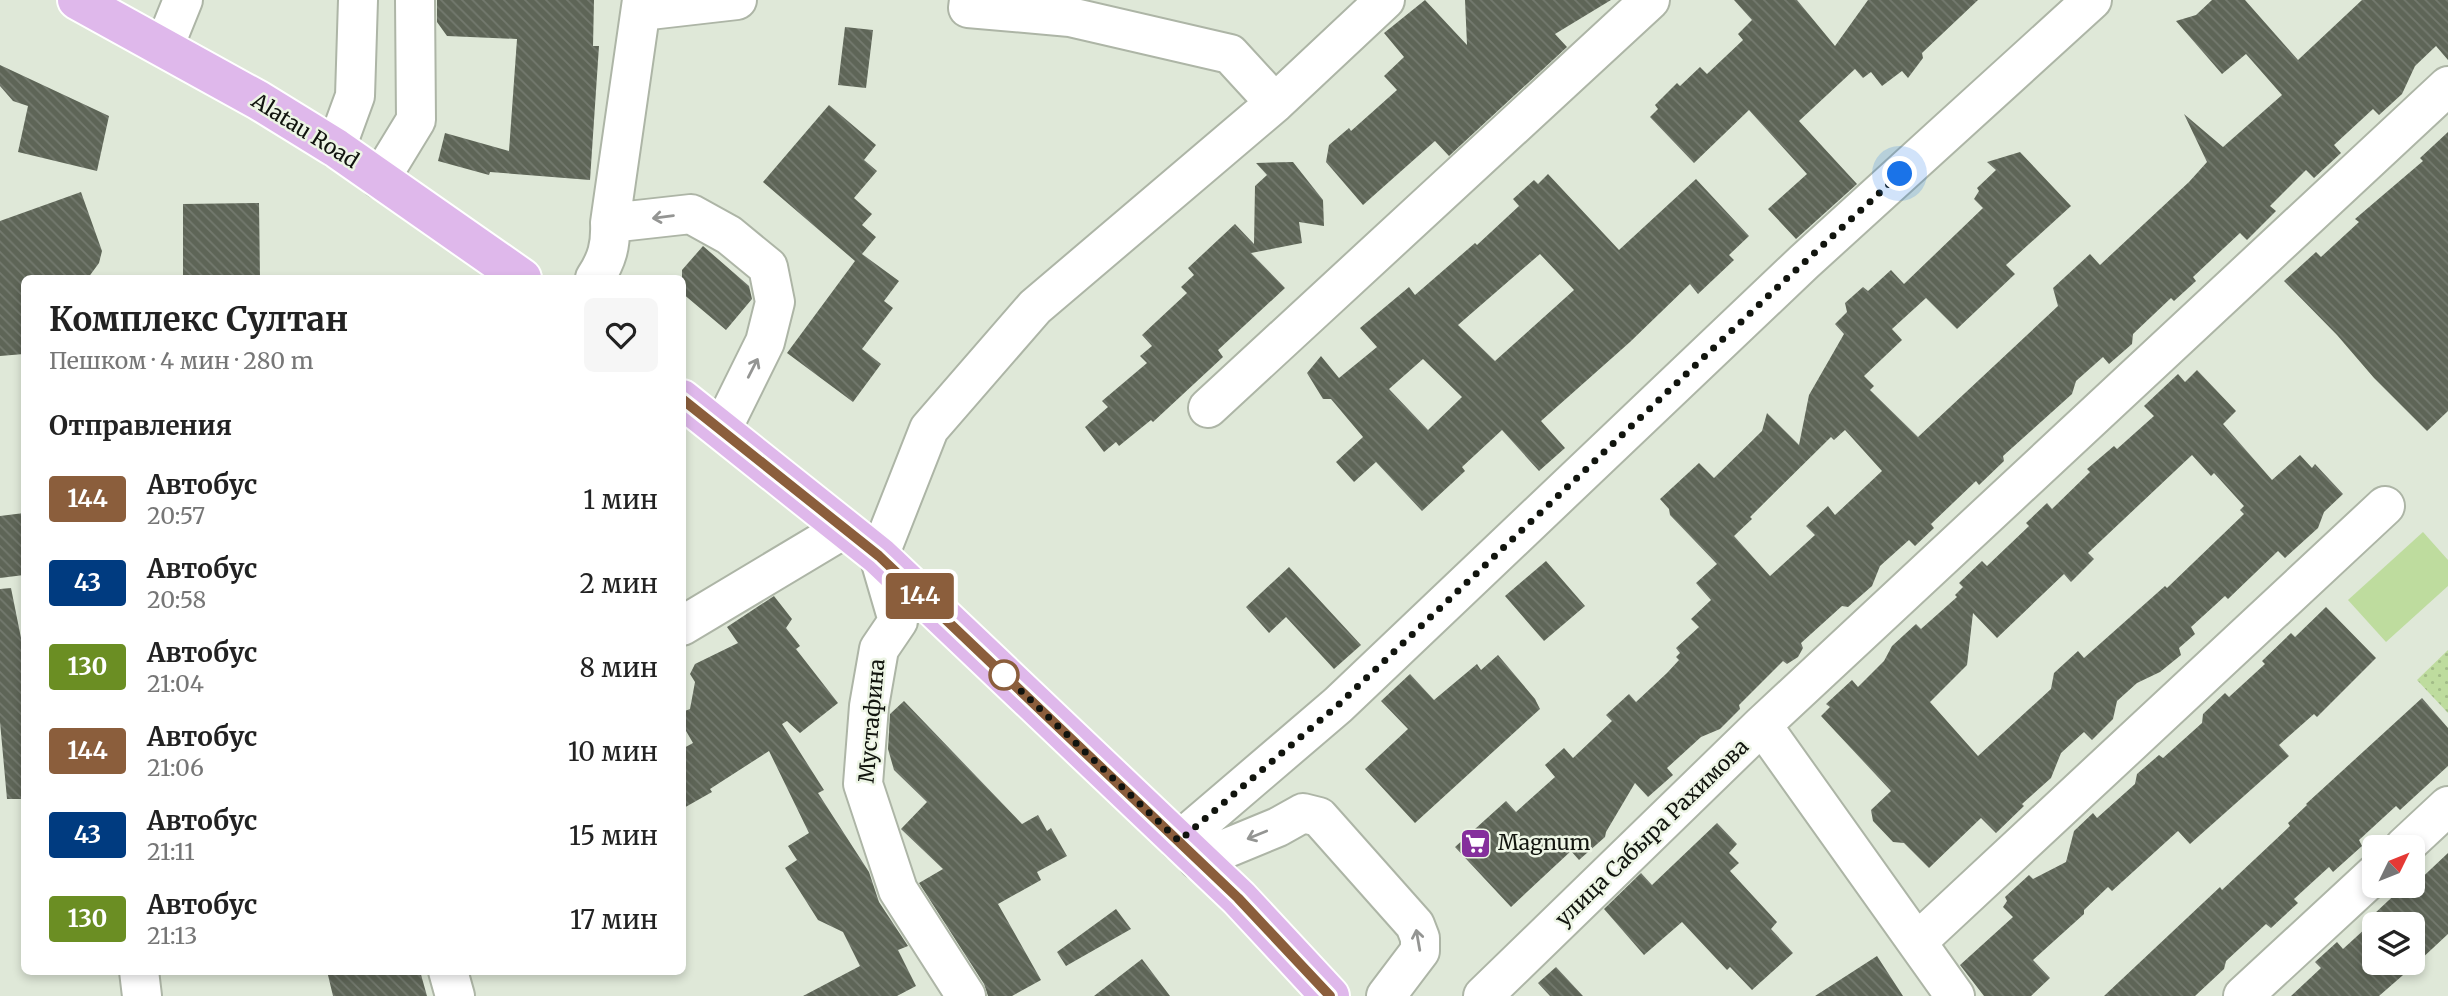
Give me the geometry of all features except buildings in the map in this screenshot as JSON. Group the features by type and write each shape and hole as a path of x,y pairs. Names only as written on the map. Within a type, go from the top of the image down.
{"main road":[{"name":"Alatau Road","path":"77,0 258,100 336,148 511,275"},
{"path":"686,402 879,556 1238,898 1316,991"}],"street":[{"path":"164,47 183,0"},
{"path":"336,148 355,96 358,0"},
{"path":"380,179 416,120 415,0"},
{"path":"597,275 605,262 611,241 611,223 642,6 737,0"},
{"path":"968,0 968,8 1070,17 1230,54 1275,103"},
{"path":"879,556 929,429 1035,307 1275,103 1385,0"},
{"path":"1208,408 1650,0"},
{"path":"1189,850 1804,262 2092,0"},
{"path":"1762,726 2448,86"},
{"path":"611,223 691,214 729,235 768,267 775,302 765,342 722,429"},
{"path":"1917,942 2385,506"},
{"path":"686,624 845,528"},
{"name":"Мустафина","path":"879,556 898,621 879,649 869,706 863,784 898,890 966,996"},
{"name":"улица Сабыра Рахимова","path":"1483,996 1762,726 1955,996"},
{"path":"2417,835 2448,806"},
{"path":"1189,850 1278,827 1303,813 1320,817 1415,925 1420,938 1420,951 1386,996"},
{"path":"2243,996 2362,886"},
{"path":"139,975 142,996"},
{"path":"449,975 455,996"}],"green space":[{"path":"2423,532 2448,560 2448,586 2386,642 2348,600"},
{"path":"2448,650 2448,713 2417,680"}],"bus line":[{"name":"144","path":"686,402 879,556 1238,898 1330,996"}],"place":[{"name":"Magnum","path":"1475,843"}],"route":[{"path":"1004,675 999,670 1179,841 1338,705 1900,174"}]}
